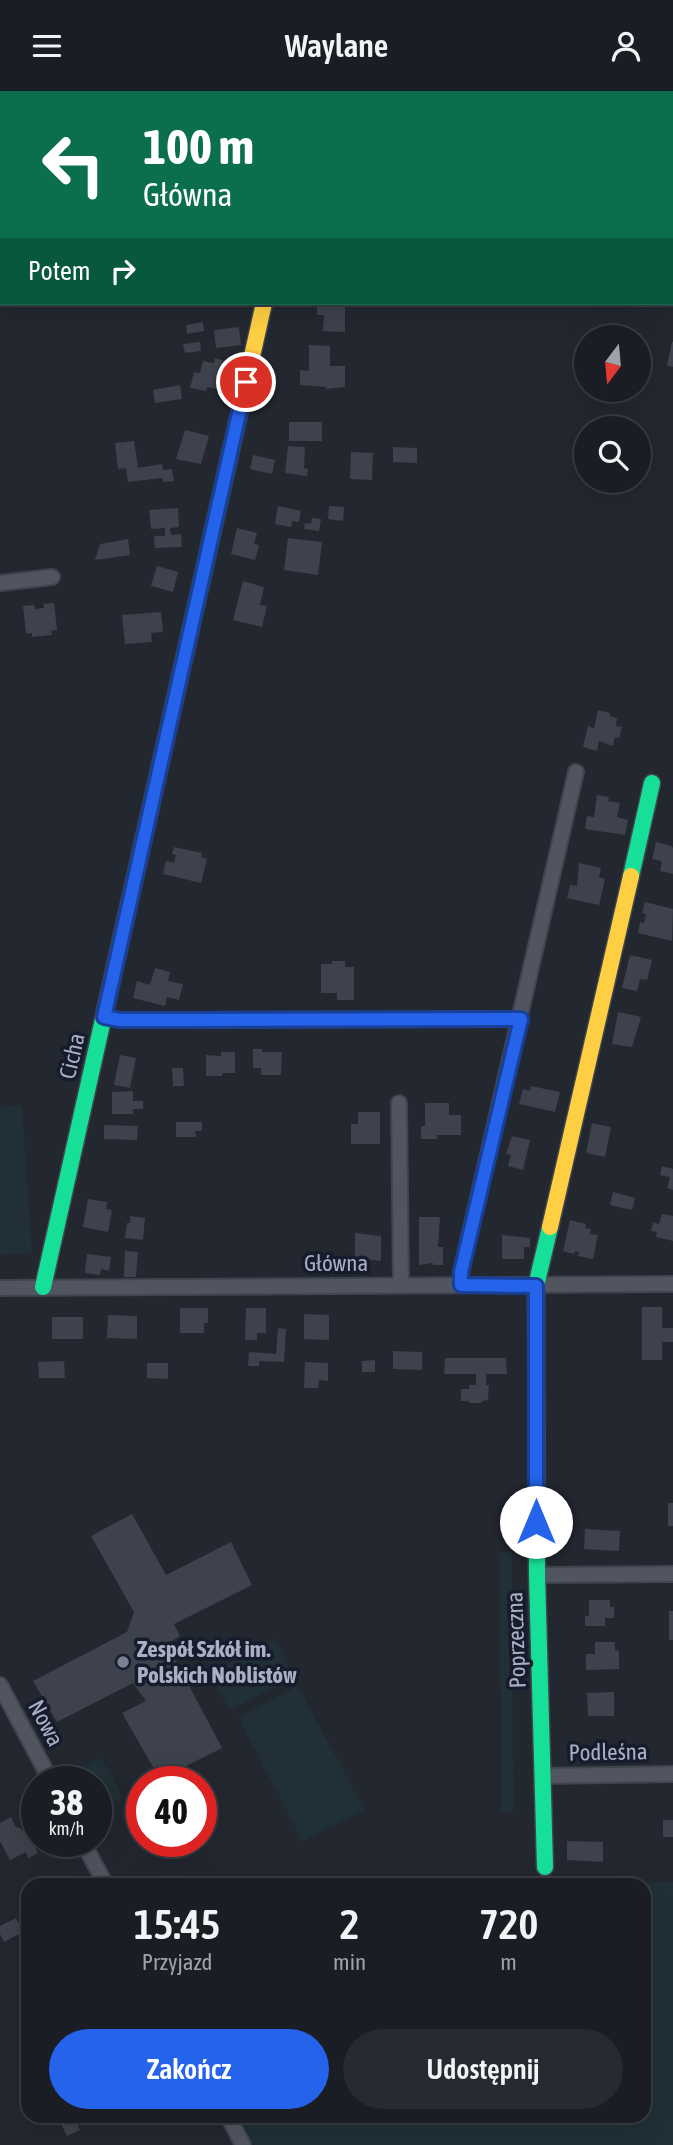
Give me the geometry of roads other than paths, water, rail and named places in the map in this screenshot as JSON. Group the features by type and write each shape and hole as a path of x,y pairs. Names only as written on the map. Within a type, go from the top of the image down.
{"street":[{"name":"Cicha","path":"43,1287 264,305"},
{"path":"0,583 52,577"},
{"path":"461,1285 461,1272 576,772"},
{"name":"Poprzeczna","path":"545,1867 537,1575 536,1286 652,783"},
{"path":"104,1017 120,1020 521,1019"},
{"path":"399,1103 401,1285"},
{"name":"Główna","path":"0,1288 673,1285"},
{"path":"537,1575 673,1574"},
{"name":"Nowa","path":"0,1685 43,1766"},
{"name":"Podleśna","path":"544,1776 673,1774"},
{"path":"91,1857 102,1878"},
{"path":"232,2123 243,2145"}],"place":[{"name":"Zespół Szkół im. Polskich Noblistów","path":"123,1662"}]}
